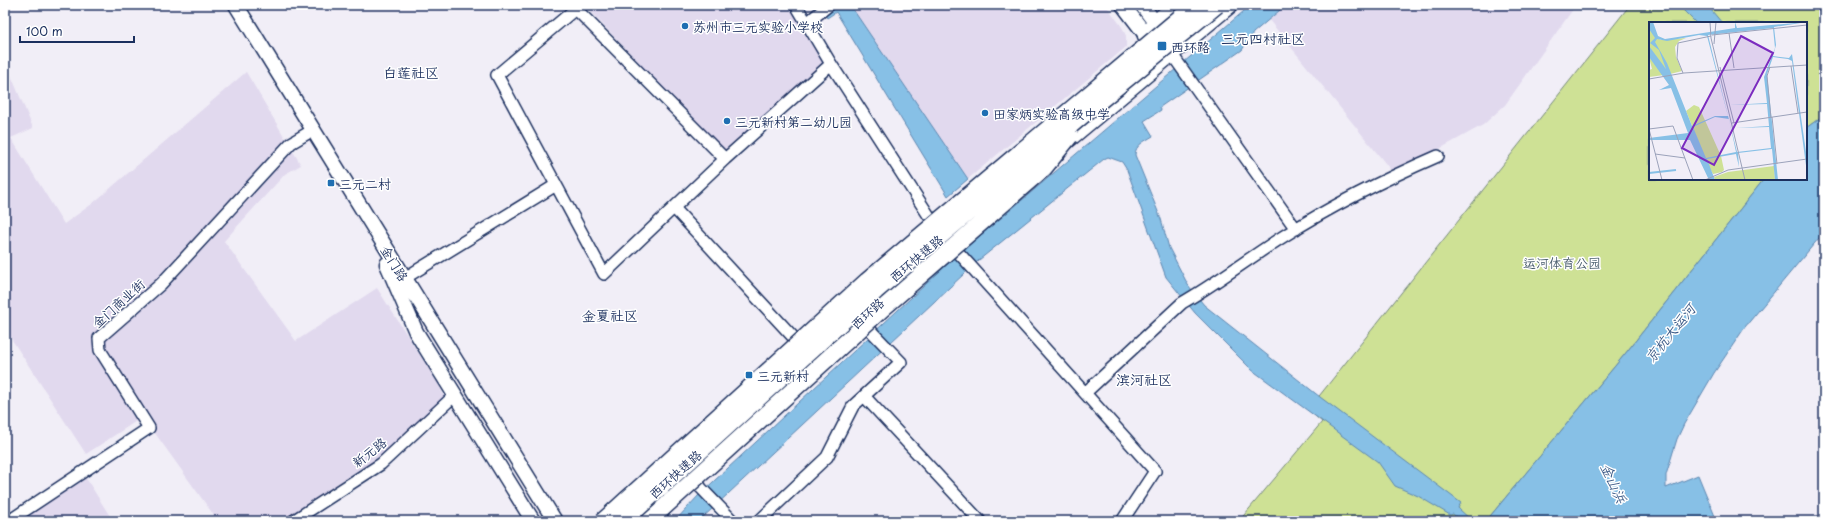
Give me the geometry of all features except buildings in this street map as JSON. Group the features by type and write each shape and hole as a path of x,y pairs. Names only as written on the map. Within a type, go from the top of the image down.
{"highway":[{"path":"1156,34 1177,5"},
{"name":"西环快速路","path":"603,521 867,281 1195,5"},
{"name":"西环快速路","path":"624,521 876,292 1095,105 1217,5"},
{"path":"649,521 882,309 1044,168 1095,105"}],"main road":[{"name":"金门路","path":"227,5 310,132"},
{"name":"金门路","path":"236,5 310,132 390,262 544,521"},
{"path":"1123,5 1156,34"},
{"path":"1142,5 1156,34 1172,56"},
{"path":"1039,166 1060,125 1156,34 1184,5"},
{"path":"596,521 794,339 931,219 1156,34 1205,5"},
{"name":"西环路","path":"638,521 863,316 953,246 1039,166 1231,5"},
{"path":"390,262 408,276 433,308 565,521"},
{"path":"390,262 411,323 533,521"},
{"name":"金门路","path":"424,319 555,521"}],"street":[{"path":"796,5 831,64 931,219 953,246 1155,471 1122,521"},
{"path":"806,23 829,5"},
{"path":"725,158 575,6 497,75 604,274 725,158 831,64"},
{"path":"1172,56 1296,229"},
{"name":"金门商业街","path":"9,521 149,428 100,350 99,338 161,284 291,143 310,132"},
{"path":"1085,393 1182,303 1200,293 1296,229 1381,181 1438,156"},
{"path":"408,276 556,185"},
{"path":"674,208 794,339"},
{"path":"759,521 827,457 853,406 901,362 872,332 863,316 844,294"},
{"name":"新元路","path":"293,521 381,464 455,395"},
{"path":"864,396 980,521"},
{"path":"672,451 691,473 701,488 733,521"}],"shaded area":[{"path":"590,5 789,5 825,57 822,65 723,151 586,7"},
{"name":"田家炳实验高级中学","path":"850,5 1106,5 1122,27 1126,36 1126,47 968,179"},
{"path":"1286,5 1576,5 1505,105 1483,125 1394,174 1269,20"},
{"path":"5,61 33,128 11,138 64,224 92,204 246,72 301,165 285,174 224,241 296,341 377,288 439,385 446,401 411,437 355,472 282,521 218,521 152,429 147,414 86,454 5,329"},
{"path":"84,475 113,521 15,521"}],"green space":[{"name":"运河体育公园","path":"1630,5 1824,5 1824,115 1807,127 1807,22 1649,22 1649,180 1763,180 1625,354 1486,521 1239,521 1322,422 1308,410"}],"water":[{"path":"819,5 850,5 968,179 948,196 836,12 827,18"},
{"path":"1251,5 1286,5 1253,33 1242,50 1160,107 1161,110 1144,121 1153,136 1139,146 1135,152 1135,155 1161,219 1169,248 1188,285 1204,305 1320,397 1461,503 1458,508 1472,521 1461,521 1453,514 1450,515 1418,496 1395,486 1378,462 1252,370 1195,313 1166,277 1127,170 1122,162 1108,157 979,260 699,521 675,521 699,495 954,258"},
{"path":"1678,5 1707,5 1721,22 1695,22"},
{"path":"1824,115 1824,232 1745,327 1714,373 1684,424 1677,439 1666,475 1666,488 1698,475 1717,521 1486,521 1625,354 1763,180 1807,180 1807,127"}],"place":[{"name":"苏州市三元实验小学校","path":"685,26"},
{"name":"西环路","path":"1162,46"},
{"name":"田家炳实验高级中学","path":"985,113"},
{"name":"三元新村第二幼儿园","path":"727,121"},
{"name":"三元二村","path":"331,183"},
{"name":"三元新村","path":"749,375"}],"district":[{"name":"三元四村社区","path":"1263,38"},
{"name":"白莲社区","path":"411,72"},
{"name":"金夏社区","path":"610,315"},
{"name":"滨河社区","path":"1144,379"}],"water label":[{"name":"京杭大运河","path":"1670,333"},
{"name":"金山浜","path":"1614,483"}]}
